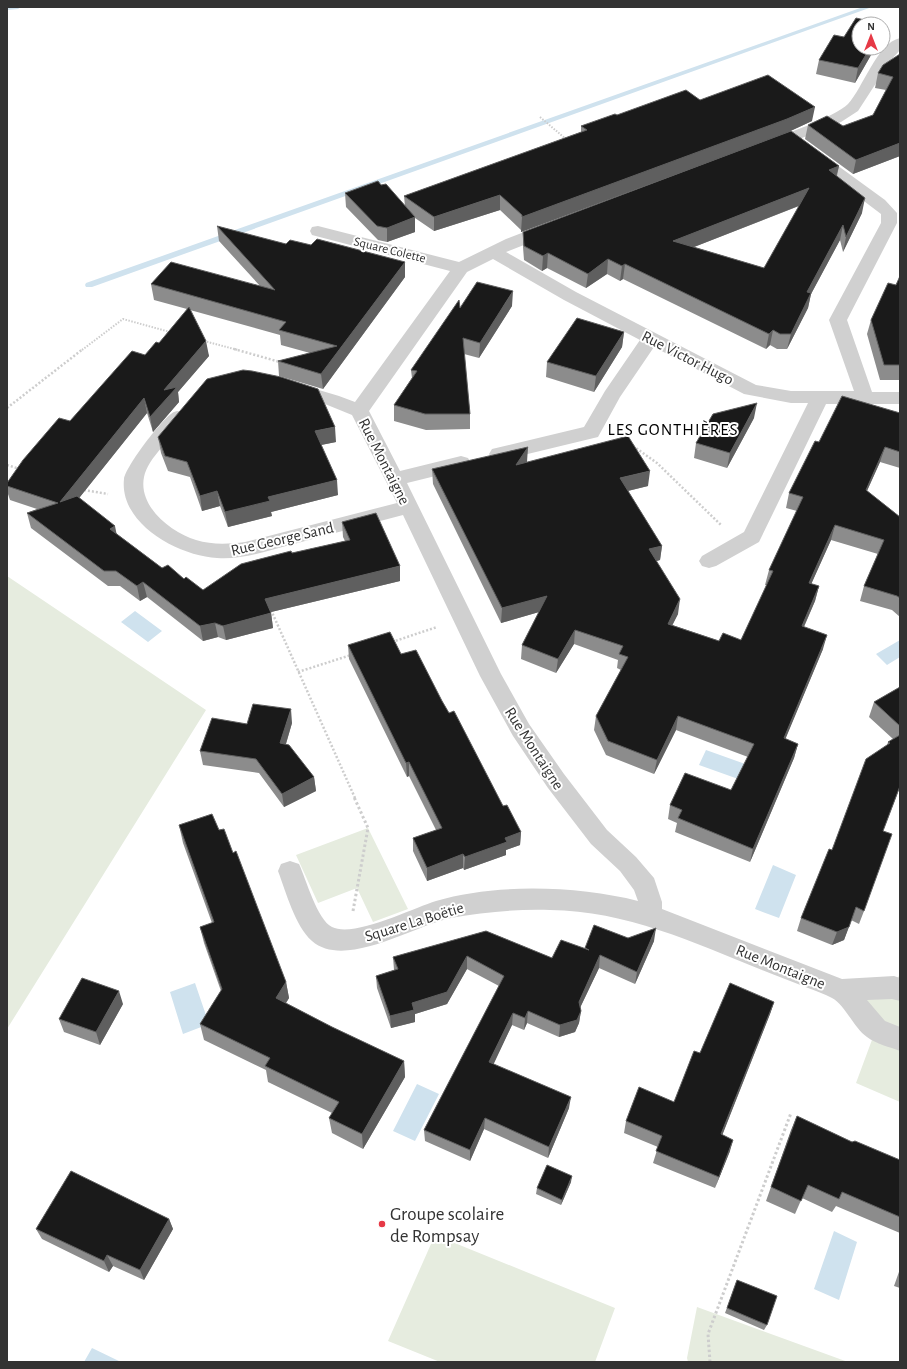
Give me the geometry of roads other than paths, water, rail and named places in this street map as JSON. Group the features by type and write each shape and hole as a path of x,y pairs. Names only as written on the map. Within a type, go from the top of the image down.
{"street":[{"path":"754,152 844,114 853,108 885,57 898,46"},
{"path":"790,138 880,204 889,213 889,223 838,320 865,397"},
{"name":"Rue Montaigne","path":"571,221 512,243 461,268 359,411 491,676 521,730 556,781 599,836 628,864 645,885 650,902 649,915 709,937 842,990"},
{"name":"Square Colette","path":"318,231 461,268"},
{"name":"Rue Victor Hugo","path":"493,252 564,292 751,390 791,397 900,398"},
{"path":"394,479 592,432 612,395 651,338"},
{"path":"274,383 323,397 359,411"},
{"path":"709,561 752,537 820,397"},
{"name":"Rue George Sand","path":"190,404 140,463 134,478 138,504 147,517 171,537 190,546 207,550 229,551 244,549 408,507"},
{"name":"Square La Boëtie","path":"290,871 310,922 327,937 347,941 372,935 418,917 448,908 486,902 547,900 583,902 610,905 649,915"},
{"path":"842,990 898,983"},
{"path":"842,990 876,1028 900,1039"}],"water":[{"path":"135,611 162,631 148,642 121,622"},
{"path":"900,640 900,657 887,665 876,654"},
{"path":"706,750 748,765 741,780 699,765"},
{"path":"773,865 796,875 779,918 755,909"},
{"path":"195,983 209,1024 183,1034 170,992"},
{"path":"417,1084 439,1094 415,1141 393,1131"},
{"path":"834,1231 857,1242 839,1300 814,1289"},
{"path":"92,1348 121,1362 84,1362"}],"waterway":[{"path":"7,8 18,7"},
{"path":"89,285 869,7"}],"place":[{"name":"Groupe scolaire de Rompsay","path":"382,1224"}],"district":[{"name":"LES GONTHIÈRES","path":"673,429"}]}
